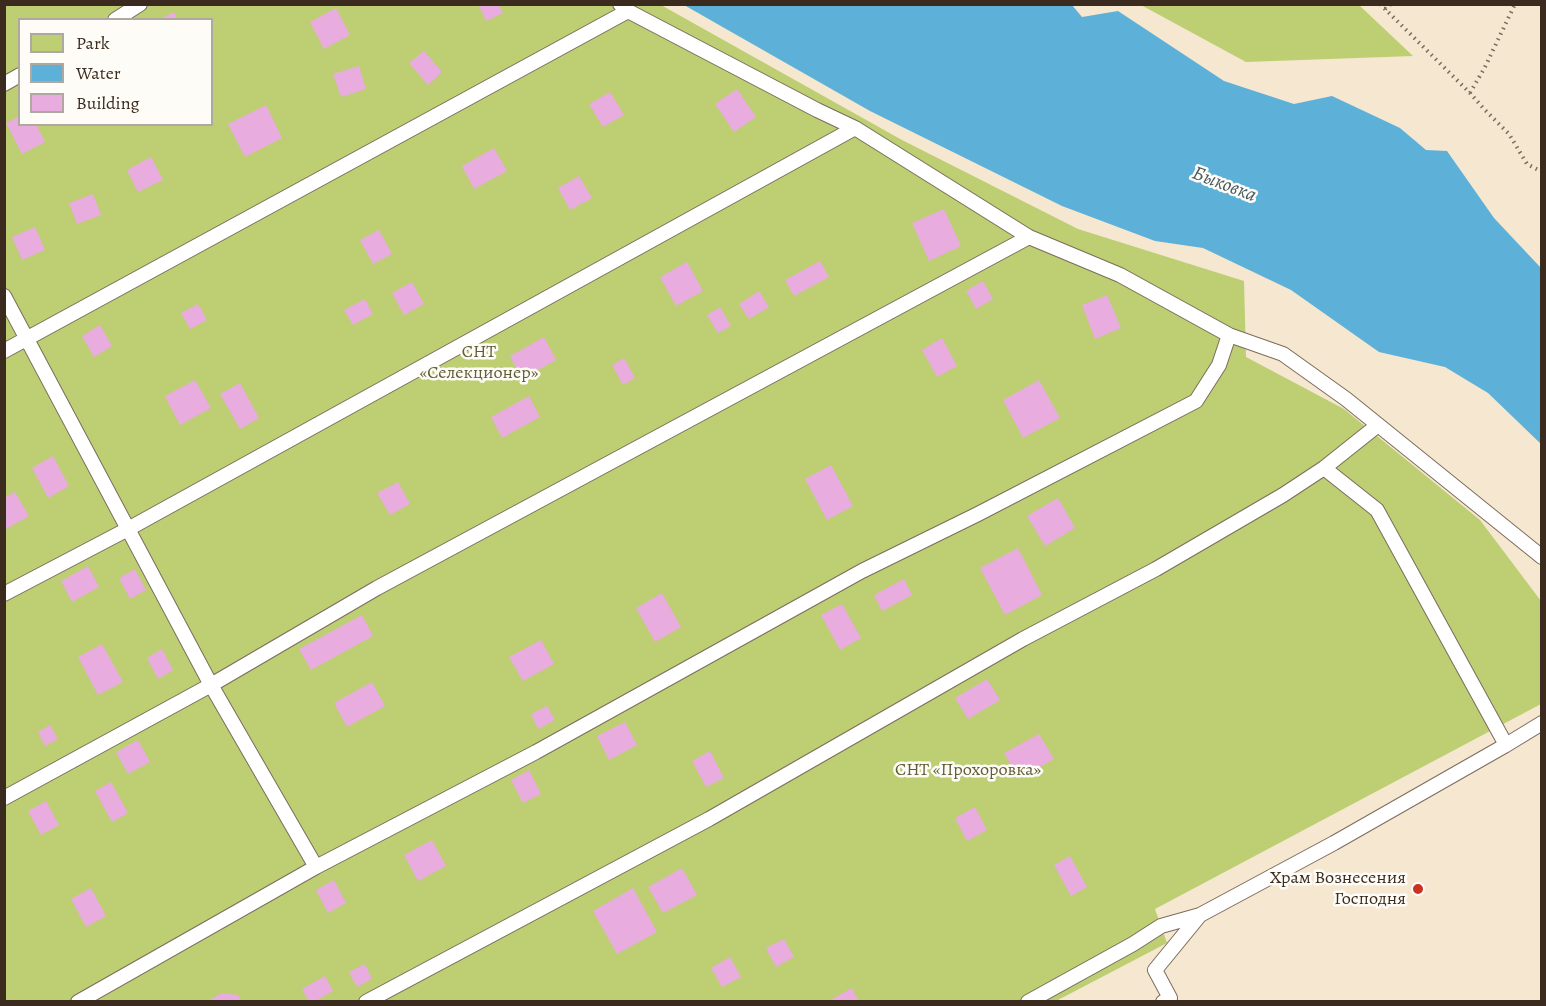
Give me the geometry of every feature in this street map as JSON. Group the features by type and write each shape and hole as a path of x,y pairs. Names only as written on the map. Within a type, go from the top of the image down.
{"lane":[{"path":"118,18 140,4"},
{"path":"4,351 624,8 855,128 1029,237 1120,275 1229,335 1283,354 1404,444 1434,471 1542,557"},
{"path":"4,84 18,76"},
{"path":"4,594 128,529 855,128"},
{"path":"4,798 211,685 377,588 1029,237"},
{"path":"4,296 211,685 316,867"},
{"path":"78,1002 316,867 536,752 862,571 978,514 1196,401 1219,365 1229,335"},
{"path":"366,1002 709,819 1023,639 1156,569 1283,495 1324,468 1378,425"},
{"path":"1324,468 1377,510 1506,745"},
{"path":"1028,1002 1161,926 1200,915 1334,843 1542,723"},
{"path":"1163,1002 1170,998 1155,970 1200,915"}],"path":[{"path":"1380,4 1509,134 1527,164 1542,172"},
{"path":"1385,9 1391,4"},
{"path":"1470,93 1515,4"}],"green space":[{"name":"СНТ «Селекционер»","path":"5,5 661,5 902,140 1078,229 1244,281 1246,357 1344,409 1480,520 1541,601 1541,704 1155,909 1167,943 1056,1001 5,1002"},
{"path":"1141,5 1359,5 1413,56 1246,62"}],"water":[{"name":"Быковка","path":"684,5 1072,5 1082,17 1118,11 1224,81 1294,104 1332,96 1400,128 1426,150 1447,151 1494,218 1541,268 1541,444 1488,393 1445,367 1379,352 1291,290 1203,248 1155,241 1062,206 870,111"}],"building":[{"path":"478,4 498,4 503,13 486,21"},
{"path":"336,8 350,35 324,49 310,22"},
{"path":"174,12 177,18 162,18"},
{"path":"424,51 442,72 428,85 409,63"},
{"path":"359,66 366,89 341,97 333,74"},
{"path":"737,89 756,117 734,132 715,104"},
{"path":"610,92 624,115 603,127 589,104"},
{"path":"266,105 282,138 245,157 228,124"},
{"path":"18,117 18,126 37,126 45,142 22,154 6,123"},
{"path":"494,148 507,171 474,189 462,166"},
{"path":"151,157 163,180 138,192 127,170"},
{"path":"579,176 592,198 570,210 558,188"},
{"path":"93,194 101,215 77,224 69,203"},
{"path":"944,209 961,246 929,261 912,223"},
{"path":"35,227 45,250 22,260 12,237"},
{"path":"379,230 392,254 373,264 360,240"},
{"path":"820,261 829,277 794,296 785,280"},
{"path":"687,262 703,291 676,306 660,277"},
{"path":"983,281 993,299 976,309 966,291"},
{"path":"412,282 424,304 404,315 392,293"},
{"path":"759,291 769,307 749,319 739,304"},
{"path":"1107,295 1121,328 1095,339 1082,305"},
{"path":"365,299 373,314 353,325 344,310"},
{"path":"198,304 207,320 190,329 181,313"},
{"path":"720,307 731,326 718,333 707,315"},
{"path":"100,325 112,346 94,357 82,336"},
{"path":"544,337 556,360 522,379 510,356"},
{"path":"942,338 957,366 937,377 922,350"},
{"path":"624,358 635,378 623,385 612,365"},
{"path":"195,380 211,408 180,425 165,396"},
{"path":"1039,380 1060,418 1023,438 1003,400"},
{"path":"240,383 259,418 240,429 220,394"},
{"path":"529,396 540,417 502,438 491,417"},
{"path":"53,456 69,486 48,498 32,468"},
{"path":"831,465 853,506 827,520 805,479"},
{"path":"398,482 410,504 390,515 377,493"},
{"path":"15,492 29,516 4,530 4,498"},
{"path":"1058,498 1075,528 1045,546 1027,516"},
{"path":"1018,548 1042,595 1005,615 980,568"},
{"path":"88,566 99,587 72,602 61,581"},
{"path":"135,569 146,590 130,599 119,578"},
{"path":"904,579 912,595 882,611 874,595"},
{"path":"662,593 681,627 655,642 636,608"},
{"path":"842,604 861,638 840,650 821,615"},
{"path":"362,615 373,636 311,670 299,649"},
{"path":"541,640 554,664 523,681 509,657"},
{"path":"102,644 123,682 98,695 78,657"},
{"path":"162,649 173,670 158,679 147,658"},
{"path":"987,679 1000,700 968,719 955,698"},
{"path":"372,682 385,706 347,727 334,703"},
{"path":"547,706 555,720 538,729 531,714"},
{"path":"625,722 637,745 609,760 597,736"},
{"path":"50,725 58,739 45,746 38,732"},
{"path":"1039,734 1054,759 1019,779 1004,753"},
{"path":"138,740 150,762 128,774 116,752"},
{"path":"710,751 724,778 706,787 692,761"},
{"path":"529,770 541,794 523,803 511,780"},
{"path":"111,782 128,813 112,822 95,791"},
{"path":"46,801 59,825 41,835 28,811"},
{"path":"975,807 987,830 967,841 955,818"},
{"path":"432,840 446,866 418,881 404,855"},
{"path":"1070,856 1087,887 1071,896 1054,865"},
{"path":"682,868 697,895 663,913 648,887"},
{"path":"334,880 346,903 328,913 316,890"},
{"path":"91,888 106,916 86,927 71,899"},
{"path":"633,888 657,932 617,954 593,911"},
{"path":"784,939 794,957 776,967 766,948"},
{"path":"730,957 741,977 722,987 711,968"},
{"path":"365,964 372,979 357,987 349,972"},
{"path":"325,976 333,991 314,1002 309,1002 302,989"},
{"path":"852,988 859,1002 834,1002 832,999"},
{"path":"221,993 238,995 242,1002 207,1002"}],"place":[{"name":"Храм Вознесения Господня","path":"1418,889"}],"park label":[{"name":"СНТ «Прохоровка»","path":"968,771"}]}
